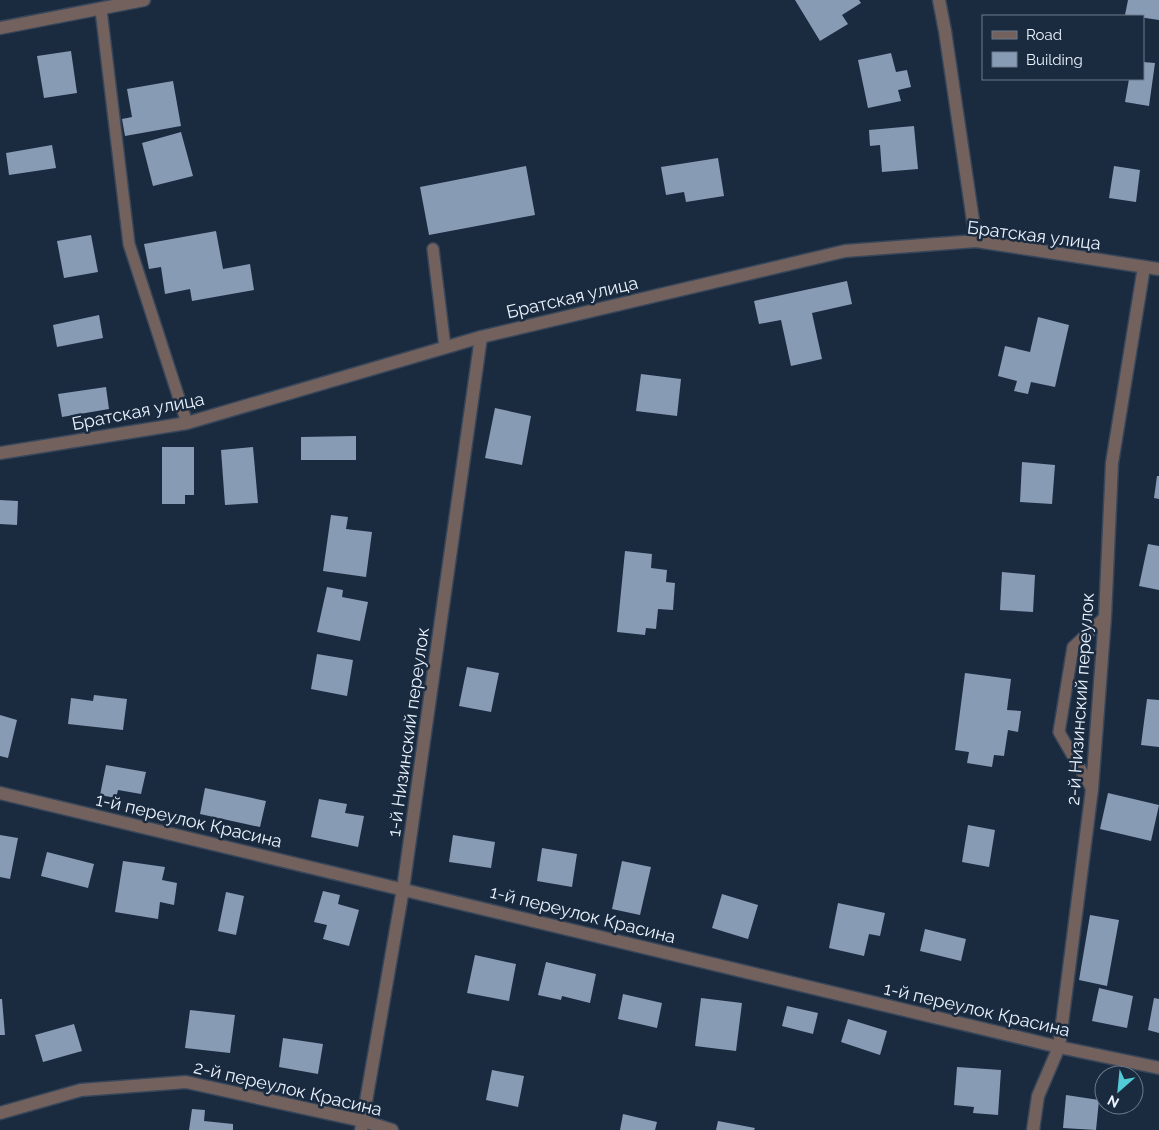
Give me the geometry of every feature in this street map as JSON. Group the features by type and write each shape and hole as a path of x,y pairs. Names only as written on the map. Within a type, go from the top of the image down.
{"street":[{"path":"0,28 144,0"},
{"path":"938,0 945,31 976,241"},
{"name":"Братская улица","path":"0,453 186,423 481,337 845,251 976,241 1159,269"},
{"name":"2-й Низинский переулок","path":"1033,1130 1038,1096 1059,1047 1092,789 1105,617 1112,463 1144,267"},
{"name":"1-й Низинский переулок","path":"362,1126 403,889 481,337"},
{"name":"1-й переулок Красина","path":"0,793 1059,1047 1159,1068"},
{"name":"2-й переулок Красина","path":"0,1113 81,1090 186,1082 362,1126 392,1130"}],"lane":[{"path":"100,10 129,244 186,423"},
{"path":"433,249 445,348"},
{"path":"1092,789 1059,732 1073,647 1105,617"}],"building":[{"path":"795,0 859,0 861,3 842,15 848,24 820,41"},
{"path":"1128,0 1159,0 1159,20 1144,18 1144,15 1125,15"},
{"path":"71,51 77,93 44,98 37,56"},
{"path":"891,53 896,72 907,70 911,87 898,90 901,101 868,108 858,60"},
{"path":"1144,62 1155,63 1149,106 1125,102 1129,80 1144,80"},
{"path":"173,81 181,126 125,136 122,119 132,117 127,89"},
{"path":"914,126 918,169 882,172 880,145 870,146 869,130"},
{"path":"181,132 193,176 153,186 142,143"},
{"path":"52,145 56,168 9,175 6,153"},
{"path":"718,158 724,196 686,202 684,192 666,195 661,167"},
{"path":"526,166 535,215 429,235 420,187"},
{"path":"1114,166 1140,170 1136,202 1109,198"},
{"path":"216,231 223,269 250,264 254,290 192,301 190,289 165,294 161,267 149,269 144,244"},
{"path":"91,235 98,272 64,278 57,241"},
{"path":"847,281 852,304 812,313 822,359 791,366 781,320 759,324 754,301"},
{"path":"99,315 103,338 57,347 53,325"},
{"path":"1038,317 1069,325 1055,387 1031,382 1028,394 1014,391 1017,381 998,376 1005,346 1030,352"},
{"path":"641,374 681,379 677,416 636,411"},
{"path":"106,387 109,409 62,417 58,394"},
{"path":"495,408 531,416 522,465 485,458"},
{"path":"356,436 356,460 301,460 301,437"},
{"path":"162,447 194,447 194,495 185,495 185,504 162,504"},
{"path":"253,447 258,503 225,505 221,450"},
{"path":"1022,462 1055,465 1052,504 1020,502"},
{"path":"1157,476 1159,476 1159,499 1154,498"},
{"path":"0,500 18,501 17,525 0,524"},
{"path":"331,515 348,517 346,529 372,532 366,577 323,571"},
{"path":"1148,544 1159,546 1159,590 1139,586"},
{"path":"625,551 652,554 651,568 667,570 666,582 675,583 673,610 658,609 656,629 646,628 645,635 617,632"},
{"path":"1002,572 1035,575 1033,612 1000,610"},
{"path":"327,587 343,590 342,597 368,602 360,641 317,632"},
{"path":"317,654 353,660 347,696 311,689"},
{"path":"467,667 499,673 491,712 459,706"},
{"path":"965,673 1011,679 1007,710 1021,711 1018,732 1008,730 1004,756 994,755 992,767 967,763 969,752 955,750"},
{"path":"94,695 127,699 123,730 68,724 71,698 93,701"},
{"path":"1147,699 1159,700 1159,747 1141,745"},
{"path":"0,715 17,720 8,758 0,756"},
{"path":"106,765 146,772 141,794 118,790 116,798 100,795"},
{"path":"205,788 266,801 260,827 200,814"},
{"path":"1108,793 1159,805 1151,841 1100,829"},
{"path":"319,799 347,804 345,813 364,816 358,847 311,837"},
{"path":"968,825 995,830 989,867 962,862"},
{"path":"0,835 18,838 10,879 0,877"},
{"path":"453,835 495,842 491,868 449,862"},
{"path":"542,848 577,854 572,887 537,881"},
{"path":"47,852 94,864 88,888 41,876"},
{"path":"123,861 165,867 162,880 177,883 174,905 160,902 158,919 115,912"},
{"path":"622,861 651,867 640,915 612,909"},
{"path":"323,891 340,895 338,904 359,910 349,946 323,939 327,925 314,922"},
{"path":"226,892 244,896 236,935 218,931"},
{"path":"722,894 758,905 748,939 712,928"},
{"path":"838,903 885,913 880,936 869,934 864,956 829,948"},
{"path":"1090,915 1119,920 1107,986 1079,980"},
{"path":"925,929 966,939 961,961 920,951"},
{"path":"475,955 516,964 509,1001 467,993"},
{"path":"546,962 596,974 590,1003 562,996 561,1000 538,995"},
{"path":"1099,988 1133,996 1127,1028 1092,1021"},
{"path":"623,994 662,1003 657,1028 618,1019"},
{"path":"701,998 742,1003 736,1051 695,1046"},
{"path":"1154,998 1159,999 1159,1033 1148,1030"},
{"path":"0,999 2,999 5,1035 0,1035"},
{"path":"787,1006 818,1013 813,1034 782,1026"},
{"path":"190,1010 235,1015 230,1053 185,1048"},
{"path":"848,1019 887,1031 880,1055 841,1042"},
{"path":"74,1024 82,1051 43,1062 35,1035"},
{"path":"283,1038 323,1044 318,1074 279,1067"},
{"path":"957,1067 1001,1070 998,1115 973,1113 974,1107 954,1105"},
{"path":"492,1070 524,1076 518,1107 486,1100"},
{"path":"1066,1095 1094,1099 1094,1115 1098,1115 1096,1130 1063,1128"},
{"path":"192,1109 205,1110 204,1121 233,1124 233,1130 189,1130"},
{"path":"623,1114 657,1122 655,1130 620,1130"},
{"path":"718,1121 755,1128 754,1130 716,1130"}]}
